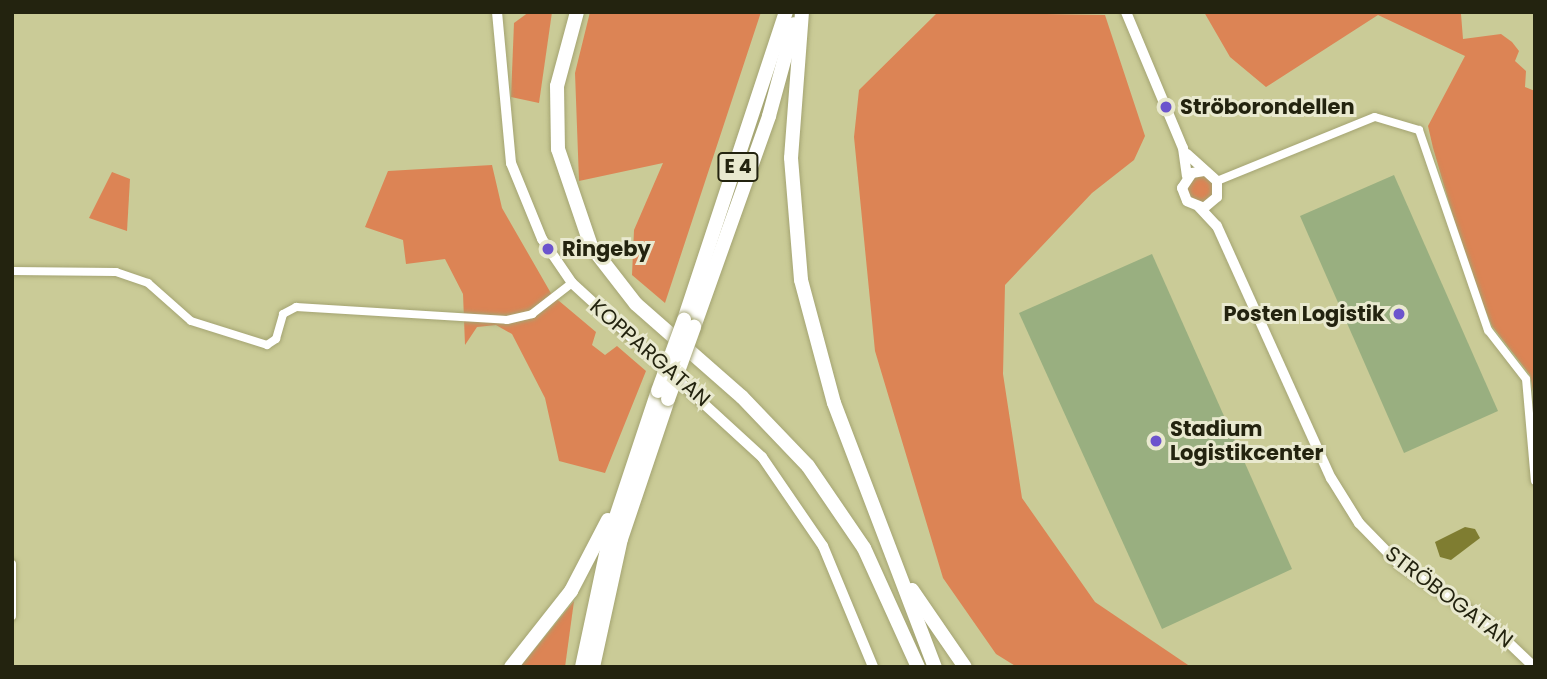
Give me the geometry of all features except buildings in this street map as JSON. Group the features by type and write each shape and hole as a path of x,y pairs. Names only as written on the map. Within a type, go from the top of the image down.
{"highway":[{"path":"577,12 557,86 557,139 565,184 591,246 636,304 751,405 814,474 864,548 918,667"},
{"name":"E 4","path":"689,324 786,12"},
{"name":"E 4","path":"582,667 598,580 628,478 663,395 769,116 797,12"},
{"path":"803,12 791,158 795,243 821,364 934,667"},
{"name":"E 4","path":"593,667 621,539 663,395"},
{"path":"511,667 571,591 628,478"},
{"path":"891,554 965,667"}],"street":[{"name":"KOPPARGATAN","path":"497,12 512,163 528,212 572,283 762,457 823,546 873,667"},
{"path":"1126,12 1183,148 1187,177 1184,196 1199,207 1213,202 1217,181"},
{"path":"1217,181 1375,117 1419,130 1488,330 1526,379 1535,481"},
{"path":"1183,148 1217,181"},
{"path":"1187,177 1204,171"},
{"name":"STRÖBOGATAN","path":"1213,202 1217,226 1331,478 1359,523 1401,566 1488,623 1534,667"},
{"name":"STRÖBOGATAN","path":"1199,207 1217,226"},
{"path":"12,271 116,272 148,283 191,321 267,345 276,339 283,314 296,307 508,320 531,314 572,283"},
{"path":"12,564 12,616"}],"shaded area":[{"path":"529,12 552,12 539,103 511,97 514,23"},
{"path":"590,12 761,12 665,303 632,275 634,230 663,163 579,181 575,73"},
{"path":"938,12 1105,15 1145,136 1134,160 1092,193 1005,285 1003,374 1022,498 1095,602 1191,667 1017,667 996,654 943,578 875,351 854,137 859,90"},
{"path":"1204,12 1455,12 1461,14 1463,39 1501,34 1512,42 1519,51 1515,61 1526,71 1525,87 1535,91 1535,402 1530,375 1492,326 1471,277 1428,126 1465,56 1378,15 1266,87 1230,57"},
{"path":"492,165 502,208 552,295 596,332 592,345 605,355 617,346 646,371 605,473 559,461 545,398 512,334 496,325 477,327 465,345 463,294 445,259 406,264 403,240 365,227 388,171"},
{"path":"112,172 130,179 127,231 89,218"},
{"path":"1201,175 1211,179 1215,189 1211,199 1201,203 1191,199 1187,189 1191,179"},
{"path":"1465,527 1475,529 1480,538 1451,560 1440,557 1435,542"},
{"path":"574,601 565,667 520,667"}],"railway":[{"path":"1533,12 1535,16"}],"place":[{"name":"Ströborondellen","path":"1166,107"},
{"name":"Ringeby","path":"548,249"},
{"name":"Posten Logistik","path":"1399,314"},
{"name":"Stadium Logistikcenter","path":"1156,441"}]}
